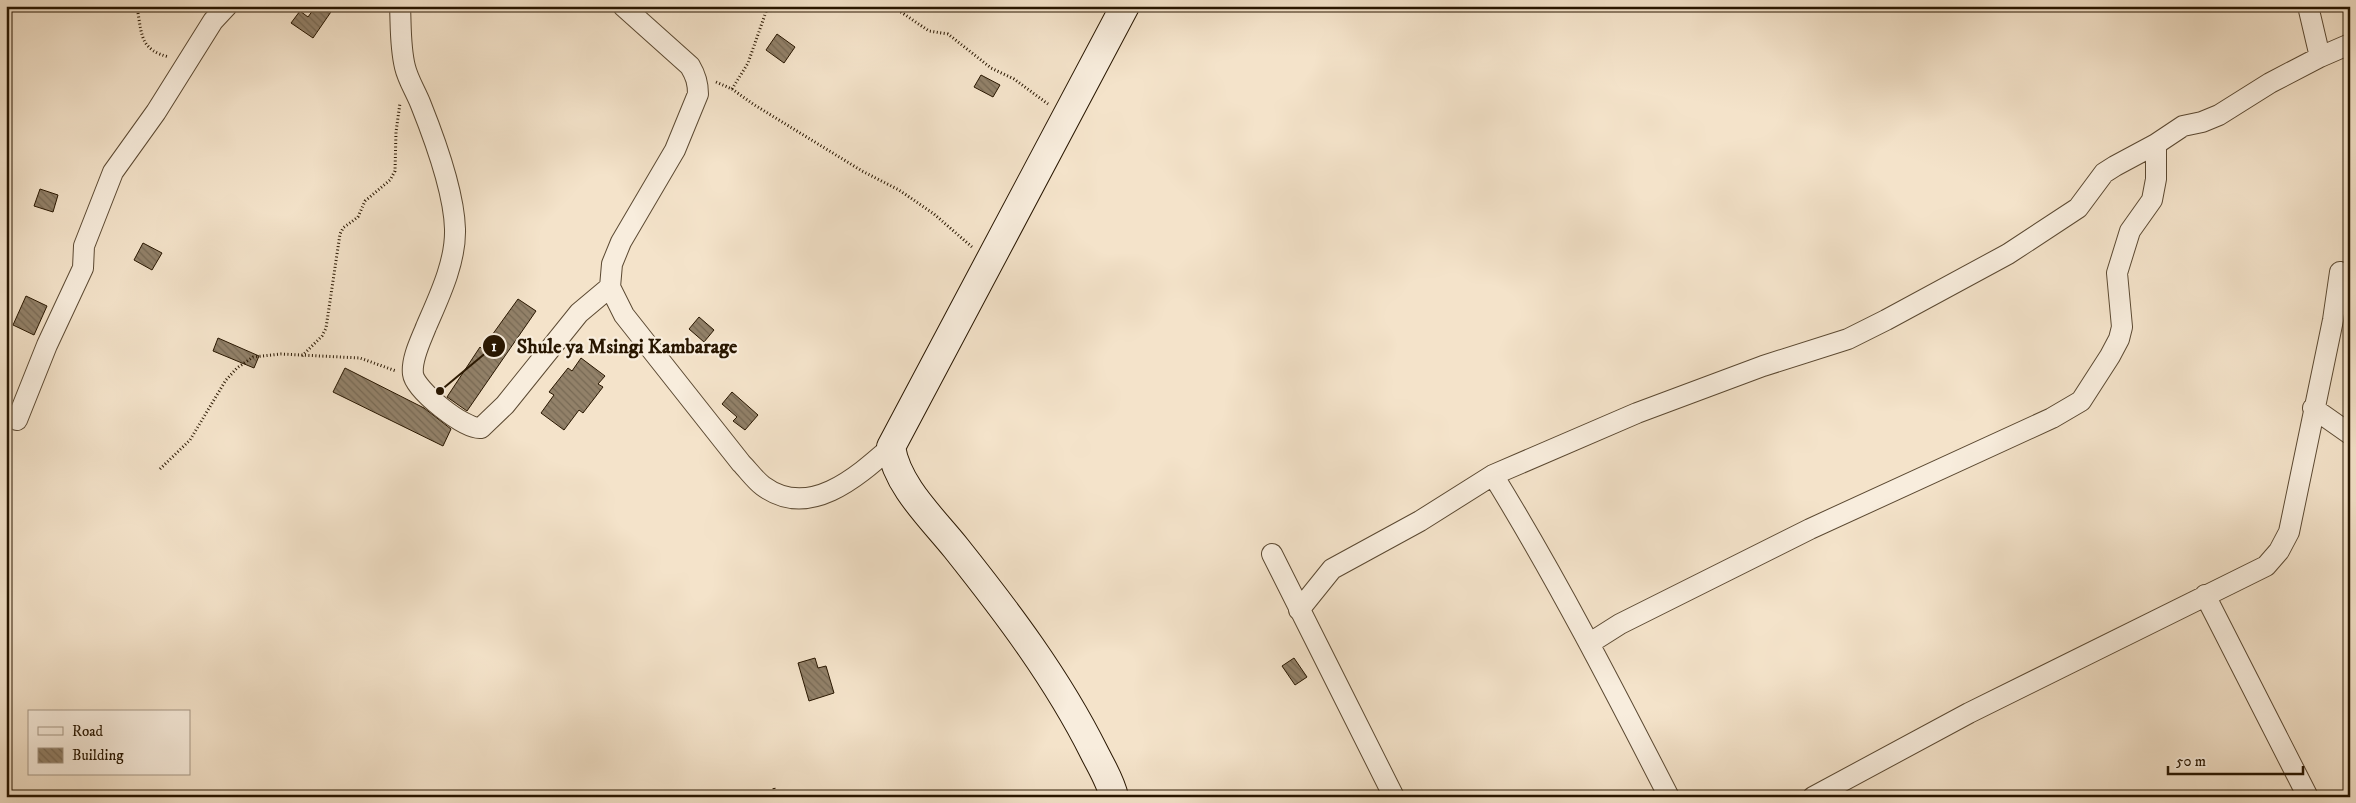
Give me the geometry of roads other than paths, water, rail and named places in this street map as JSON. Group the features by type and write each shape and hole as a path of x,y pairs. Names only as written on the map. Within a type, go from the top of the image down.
{"street":[{"path":"17,420 48,344 83,268 84,246 113,172 156,112 213,21 227,6"},
{"path":"400,6 405,67 422,106 442,167 454,207 455,231 452,255 418,348 413,371 415,380 437,404 467,425 481,428 505,405 579,313 610,287"},
{"path":"623,6 690,66 696,76 698,94 675,150 622,242 612,264 610,287 624,315 742,463 763,486 786,496 812,498 834,491 859,474 891,447 1125,6"},
{"path":"2308,6 2320,57"},
{"path":"1299,610 1332,570 1420,521 1493,475 1637,413 1763,366 1848,339 1886,320 2008,254 2078,208 2104,173 2156,144 2183,126 2202,122 2219,115 2320,57 2350,44"},
{"path":"1590,643 1620,624 1819,525 2052,418 2081,401 2119,339 2122,327 2117,273 2130,231 2152,200 2156,179 2156,144"},
{"path":"1813,797 1970,713 2266,566 2278,552 2289,532 2313,408 2333,320 2340,272"},
{"path":"2313,408 2350,434"},
{"path":"891,447 893,460 909,489 999,602 1075,714 1114,797"},
{"path":"1493,475 1538,549 1590,643 1669,797"},
{"path":"1272,554 1394,797"},
{"path":"2206,596 2308,797"}],"place":[{"name":"Shule ya Msingi Kambarage","path":"440,391"}]}
